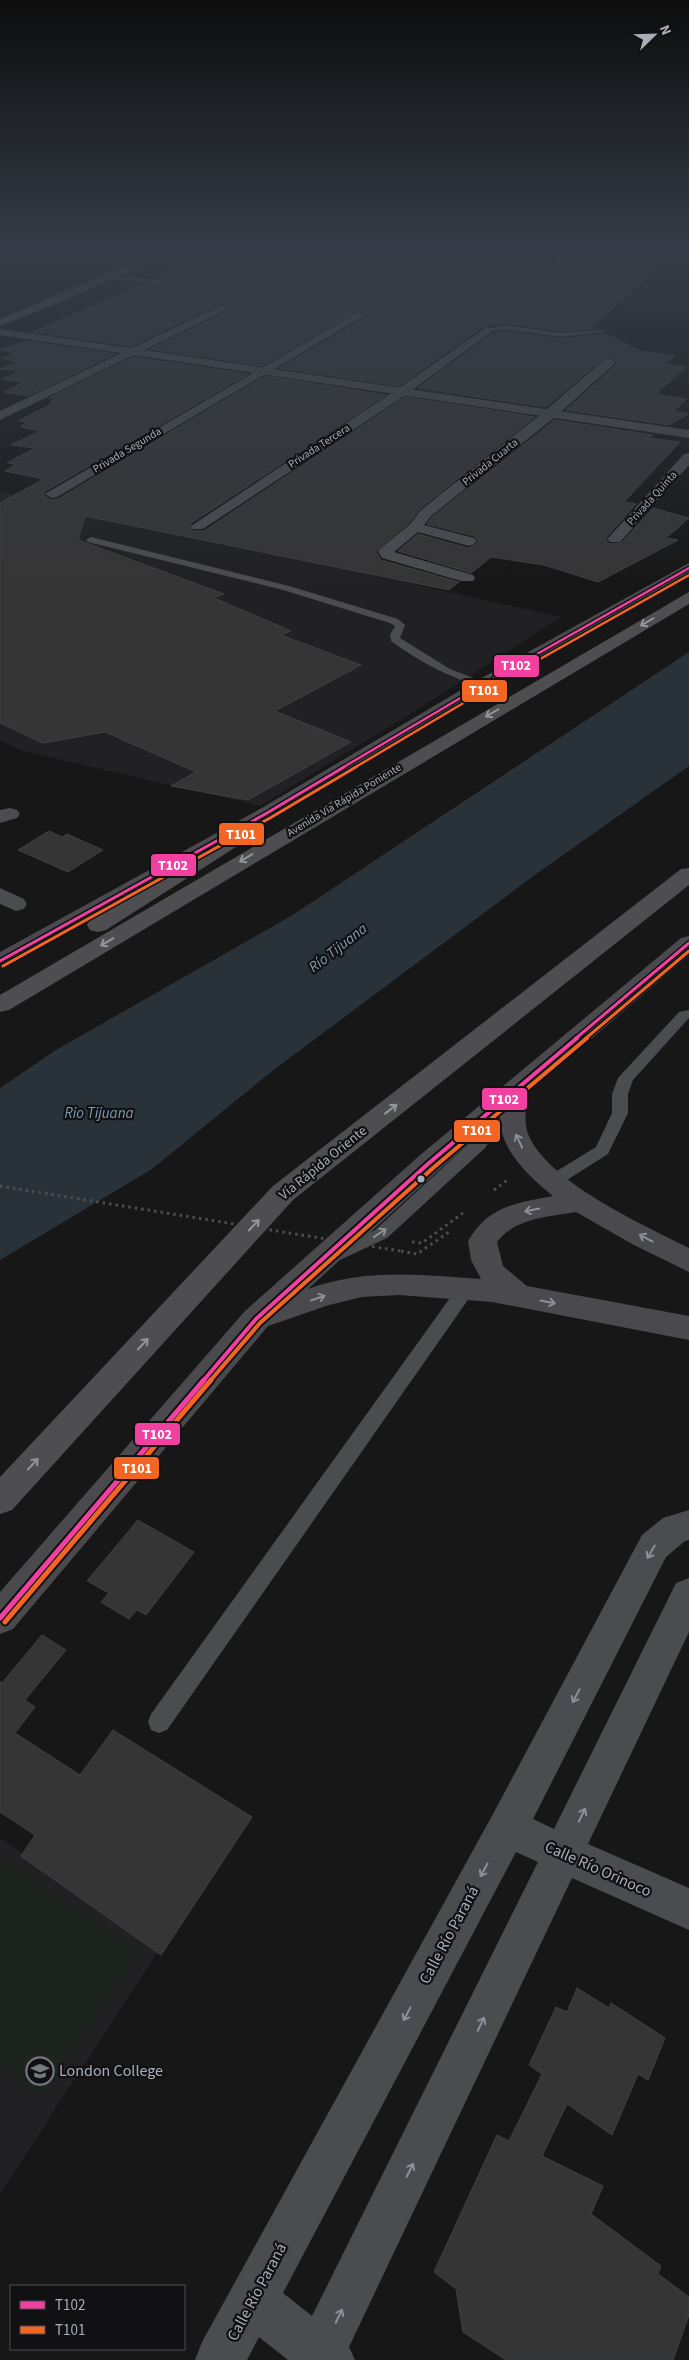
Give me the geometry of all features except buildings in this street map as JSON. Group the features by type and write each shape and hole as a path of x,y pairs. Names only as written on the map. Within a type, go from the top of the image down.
{"highway":[{"name":"Avenida Vía Rápida Poniente","path":"0,1004 689,598"},
{"path":"0,1004 26,976 57,953 240,836 267,813"},
{"name":"Vía Rápida Oriente","path":"0,1500 283,1193 689,874"}],"main road":[{"path":"183,360 689,434"},
{"path":"0,961 267,813 484,684 689,568"},
{"path":"0,1618 256,1319 515,1088 689,943"},
{"path":"515,1088 514,1130 521,1147 553,1181 580,1201 689,1261"},
{"path":"518,1296 496,1278 483,1260 482,1241 496,1224 525,1211 580,1201"},
{"path":"256,1319 324,1296 362,1286 399,1284 466,1289 518,1296 689,1328"}],"street":[{"path":"0,416 115,360"},
{"name":"Privada Segunda","path":"52,494 279,360"},
{"name":"Privada Tercera","path":"198,526 400,393 445,360"},
{"name":"Privada Cuarta","path":"467,578 387,555 386,551 415,527 426,513 550,414 609,362"},
{"name":"Privada Quinta","path":"615,539 689,457"},
{"path":"415,527 469,541"},
{"name":"Calle Río Paraná","path":"220,2360 506,1828 654,1546 674,1528 689,1524"},
{"path":"253,2300 322,2358 689,1594"},
{"name":"Calle Río Orinoco","path":"506,1828 689,1909"}],"lane":[{"path":"91,540 286,588 394,621 400,625 394,635 395,639 419,656 446,671 484,684"},
{"path":"553,1181 602,1150 620,1113 620,1094 626,1078 684,1015 689,1014"},
{"path":"159,1722 466,1289"}],"path":[{"path":"0,1186 400,1251"}],"shaded area":[{"path":"0,492 561,617 447,691 260,806 23,751 0,740"},
{"name":"London College","path":"0,1838 160,1948 0,2194"},
{"name":"London College","path":"0,1855 139,1952 42,2098 0,2065"}],"water":[{"name":"Rio Tijuana","path":"689,652 689,766 532,877 271,1072 152,1169 0,1260 0,1088 56,1050 291,916"}],"transit line":[{"name":"T102","path":"0,961 267,813 484,684 689,568"},
{"name":"T101","path":"3,966 270,818 487,689 689,575"},
{"name":"T102","path":"0,1618 256,1319 429,1163 689,943"},
{"name":"T101","path":"5,1622 260,1323 433,1168 689,951"}],"place":[{"name":"London College","path":"40,2071"}],"water label":[{"name":"Río Tijuana","path":"338,948"}]}
